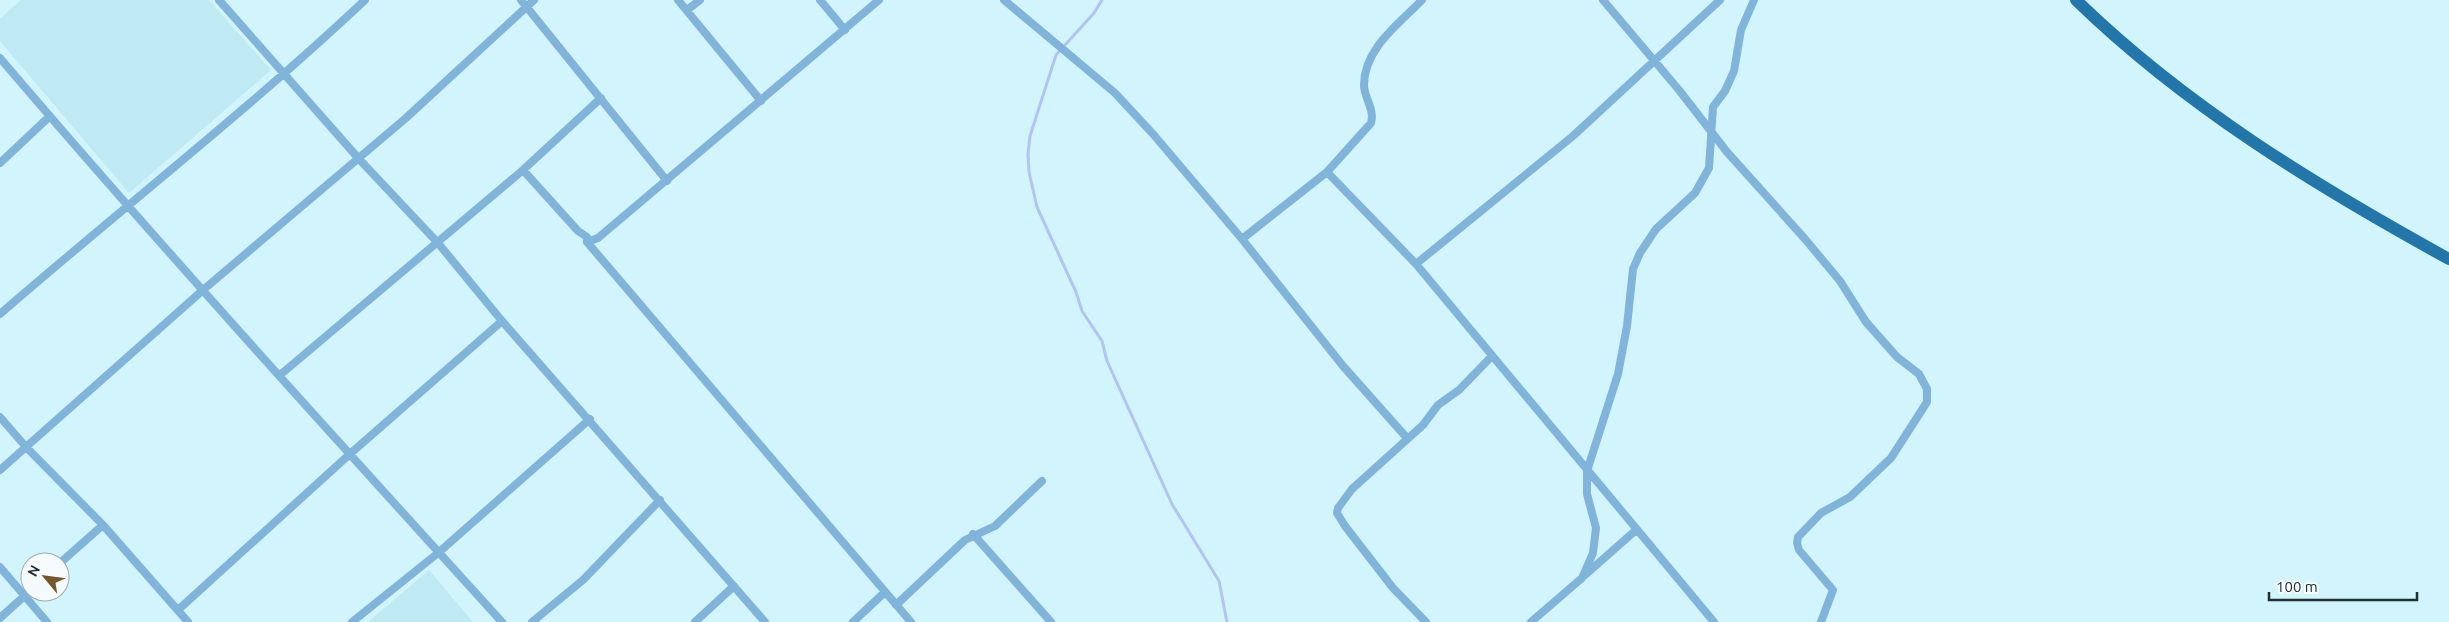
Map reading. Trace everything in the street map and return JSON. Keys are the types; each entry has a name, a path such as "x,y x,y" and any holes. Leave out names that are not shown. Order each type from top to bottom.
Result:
{"highway":[{"path":"2076,0 2101,24 2183,92 2271,155 2382,222 2449,259"}],"street":[{"path":"219,0 359,159 438,243 502,321 590,418 765,622"},
{"path":"0,314 128,204 285,75 364,0"},
{"path":"521,0 667,181"},
{"path":"0,470 203,290 359,159 534,0"},
{"path":"678,0 761,100"},
{"path":"687,10 700,0"},
{"path":"820,0 845,30"},
{"path":"587,242 604,234 879,0"},
{"path":"1004,0 1115,93 1242,238 1343,366 1407,438"},
{"path":"1242,238 1327,172 1371,122 1372,113 1364,84 1376,48 1391,28 1422,0"},
{"path":"1603,0 1712,132 1828,267 1866,322 1898,357 1919,374 1927,389 1927,402 1891,458 1850,497 1821,513 1798,537 1797,544 1800,550 1833,590 1821,622"},
{"path":"1416,264 1572,136 1720,0"},
{"path":"1582,578 1593,553 1596,528 1587,494 1587,471 1618,374 1627,326 1633,269 1640,253 1656,229 1692,198 1703,181 1712,158 1713,107 1725,91 1734,71 1742,30 1754,0"},
{"path":"0,58 203,290 351,453 438,554 502,622"},
{"path":"280,375 523,170 601,98"},
{"path":"0,163 50,116"},
{"path":"523,170 578,231 586,237 587,242 911,622"},
{"path":"1327,172 1416,264 1714,622"},
{"path":"178,610 351,453 502,321"},
{"path":"1426,622 1393,588 1337,514 1340,502 1348,493 1423,425 1438,406 1459,390 1492,356"},
{"path":"0,417 26,447 102,525 188,622"},
{"path":"352,622 438,554 590,418"},
{"path":"896,605 943,559 973,534 987,531 995,526 1042,481"},
{"path":"532,622 583,580 660,500"},
{"path":"70,554 102,525"},
{"path":"1531,622 1636,530"},
{"path":"973,534 1051,622"},
{"path":"0,567 20,586"},
{"path":"695,622 734,586"},
{"path":"853,622 886,592"},
{"path":"0,618 20,599"},
{"path":"33,602 47,622"}],"shaded area":[{"path":"21,0 209,0 271,70 129,193 0,41 0,19"},
{"path":"429,570 473,622 368,622"}],"waterway":[{"path":"1102,0 1094,13 1056,55 1030,136 1029,172 1037,207 1076,292 1082,311 1102,341 1107,361 1172,504 1219,581 1227,622"}]}
